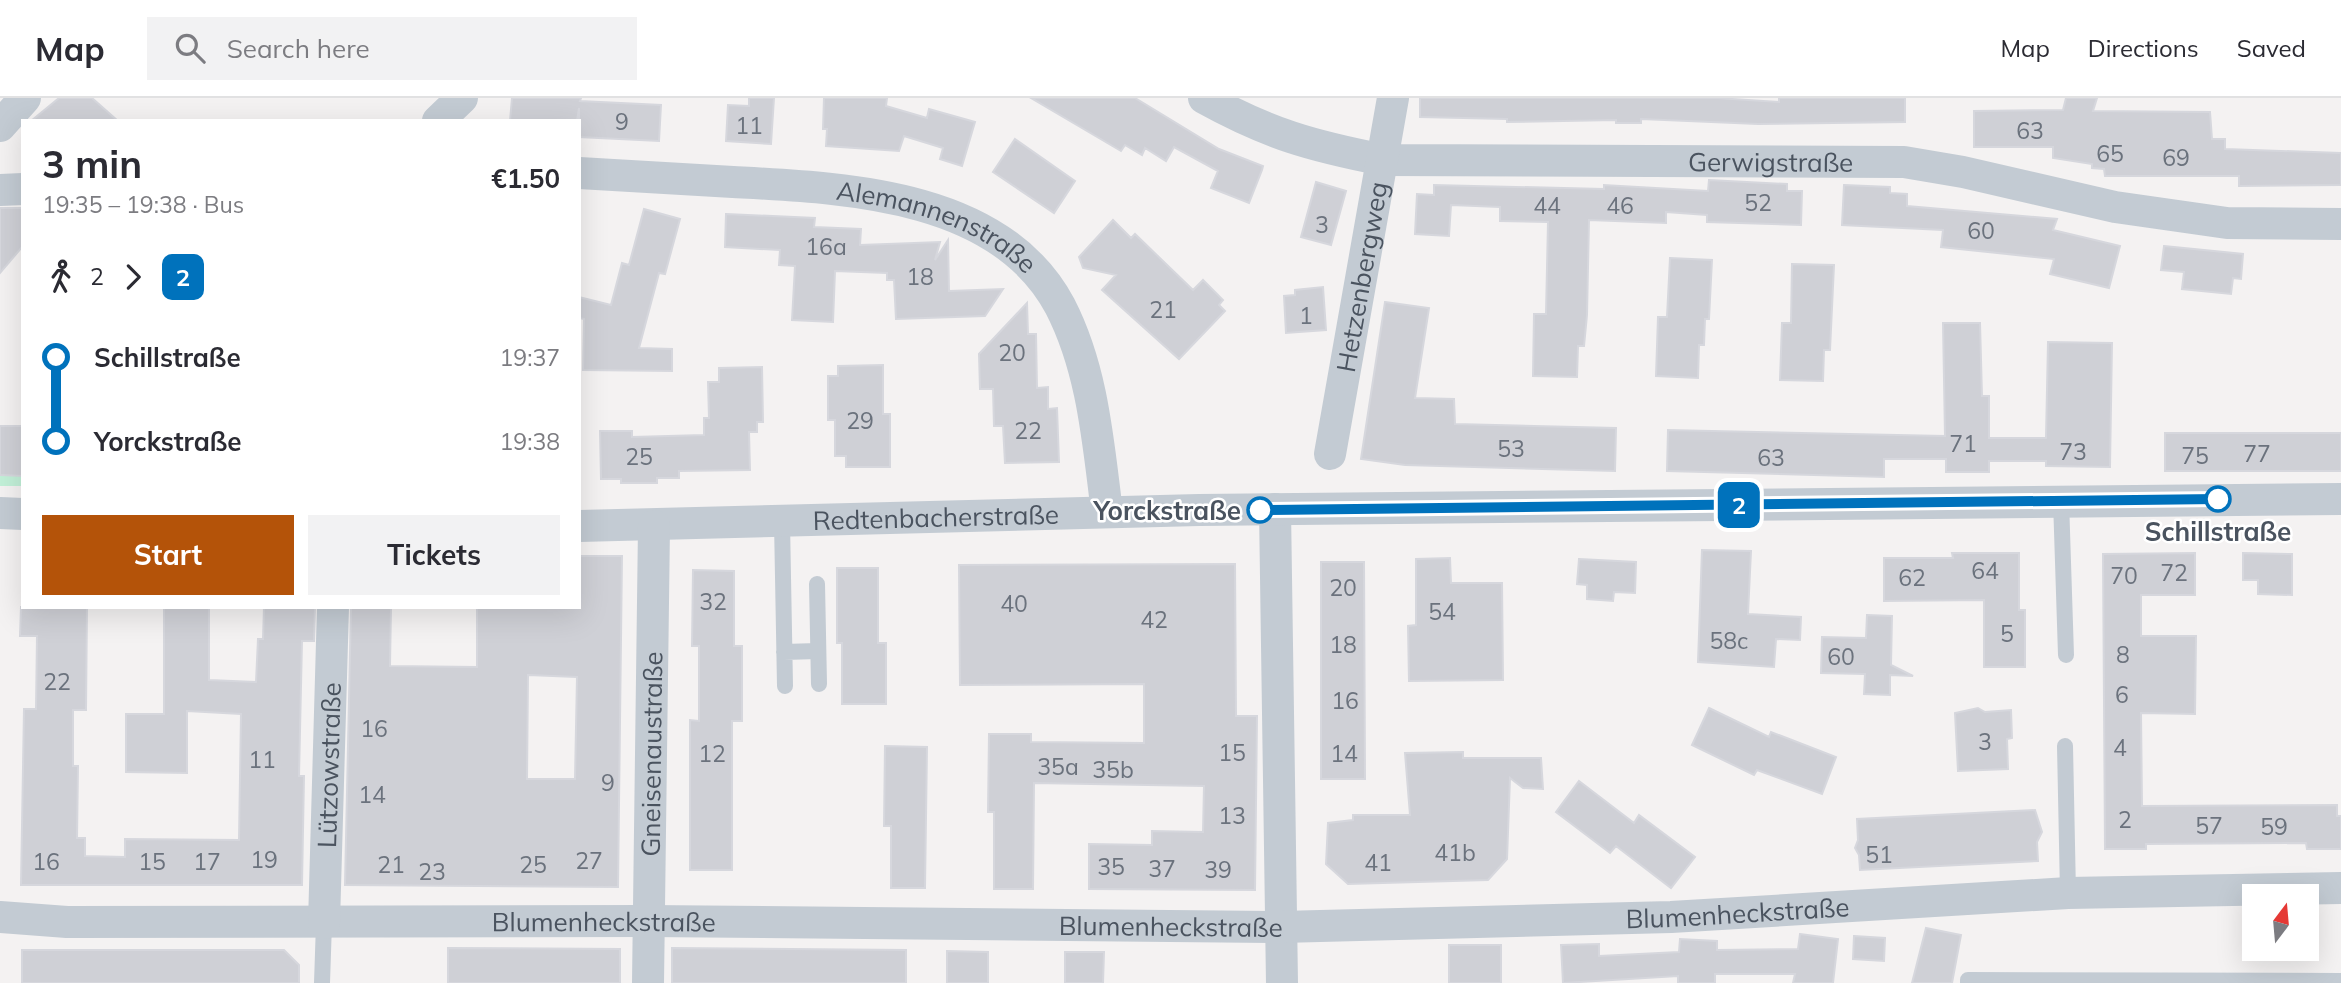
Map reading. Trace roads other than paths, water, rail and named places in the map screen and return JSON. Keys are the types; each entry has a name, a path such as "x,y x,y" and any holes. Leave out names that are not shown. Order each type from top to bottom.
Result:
{"street":[{"path":"0,126 26,98"},
{"path":"440,119 463,98"},
{"name":"Gerwigstraße","path":"1204,98 1282,136 1317,147 1384,160 1904,162 1963,172 2115,207 2227,223 2341,224"},
{"name":"Hetzenbergweg","path":"1329,454 1384,160 1392,98"},
{"name":"Alemannenstraße","path":"581,173 799,186 859,193 935,211 985,233 1019,255 1040,276 1059,305 1073,335 1095,414 1107,512"},
{"path":"0,190 21,189"},
{"name":"Redtenbacherstraße","path":"581,526 1275,509 2341,499"},
{"path":"1275,509 1282,983"},
{"path":"0,513 21,514"},
{"name":"Gneisenaustraße","path":"648,983 654,526"},
{"name":"Lützowstraße","path":"324,923 333,609"},
{"name":"Blumenheckstraße","path":"0,917 68,922 648,921 1281,927 1671,917 2068,892 2341,888"}],"lane":[{"path":"2061,500 2066,655"},
{"path":"782,522 785,685"},
{"path":"817,584 819,684"},
{"path":"784,652 818,651"},
{"path":"2066,746 2068,892"},
{"path":"322,983 324,923"},
{"path":"1968,983 1968,979 2341,981"}],"place":[{"name":"Schillstraße","path":"2218,499"},
{"name":"Yorckstraße","path":"1260,510"}]}
